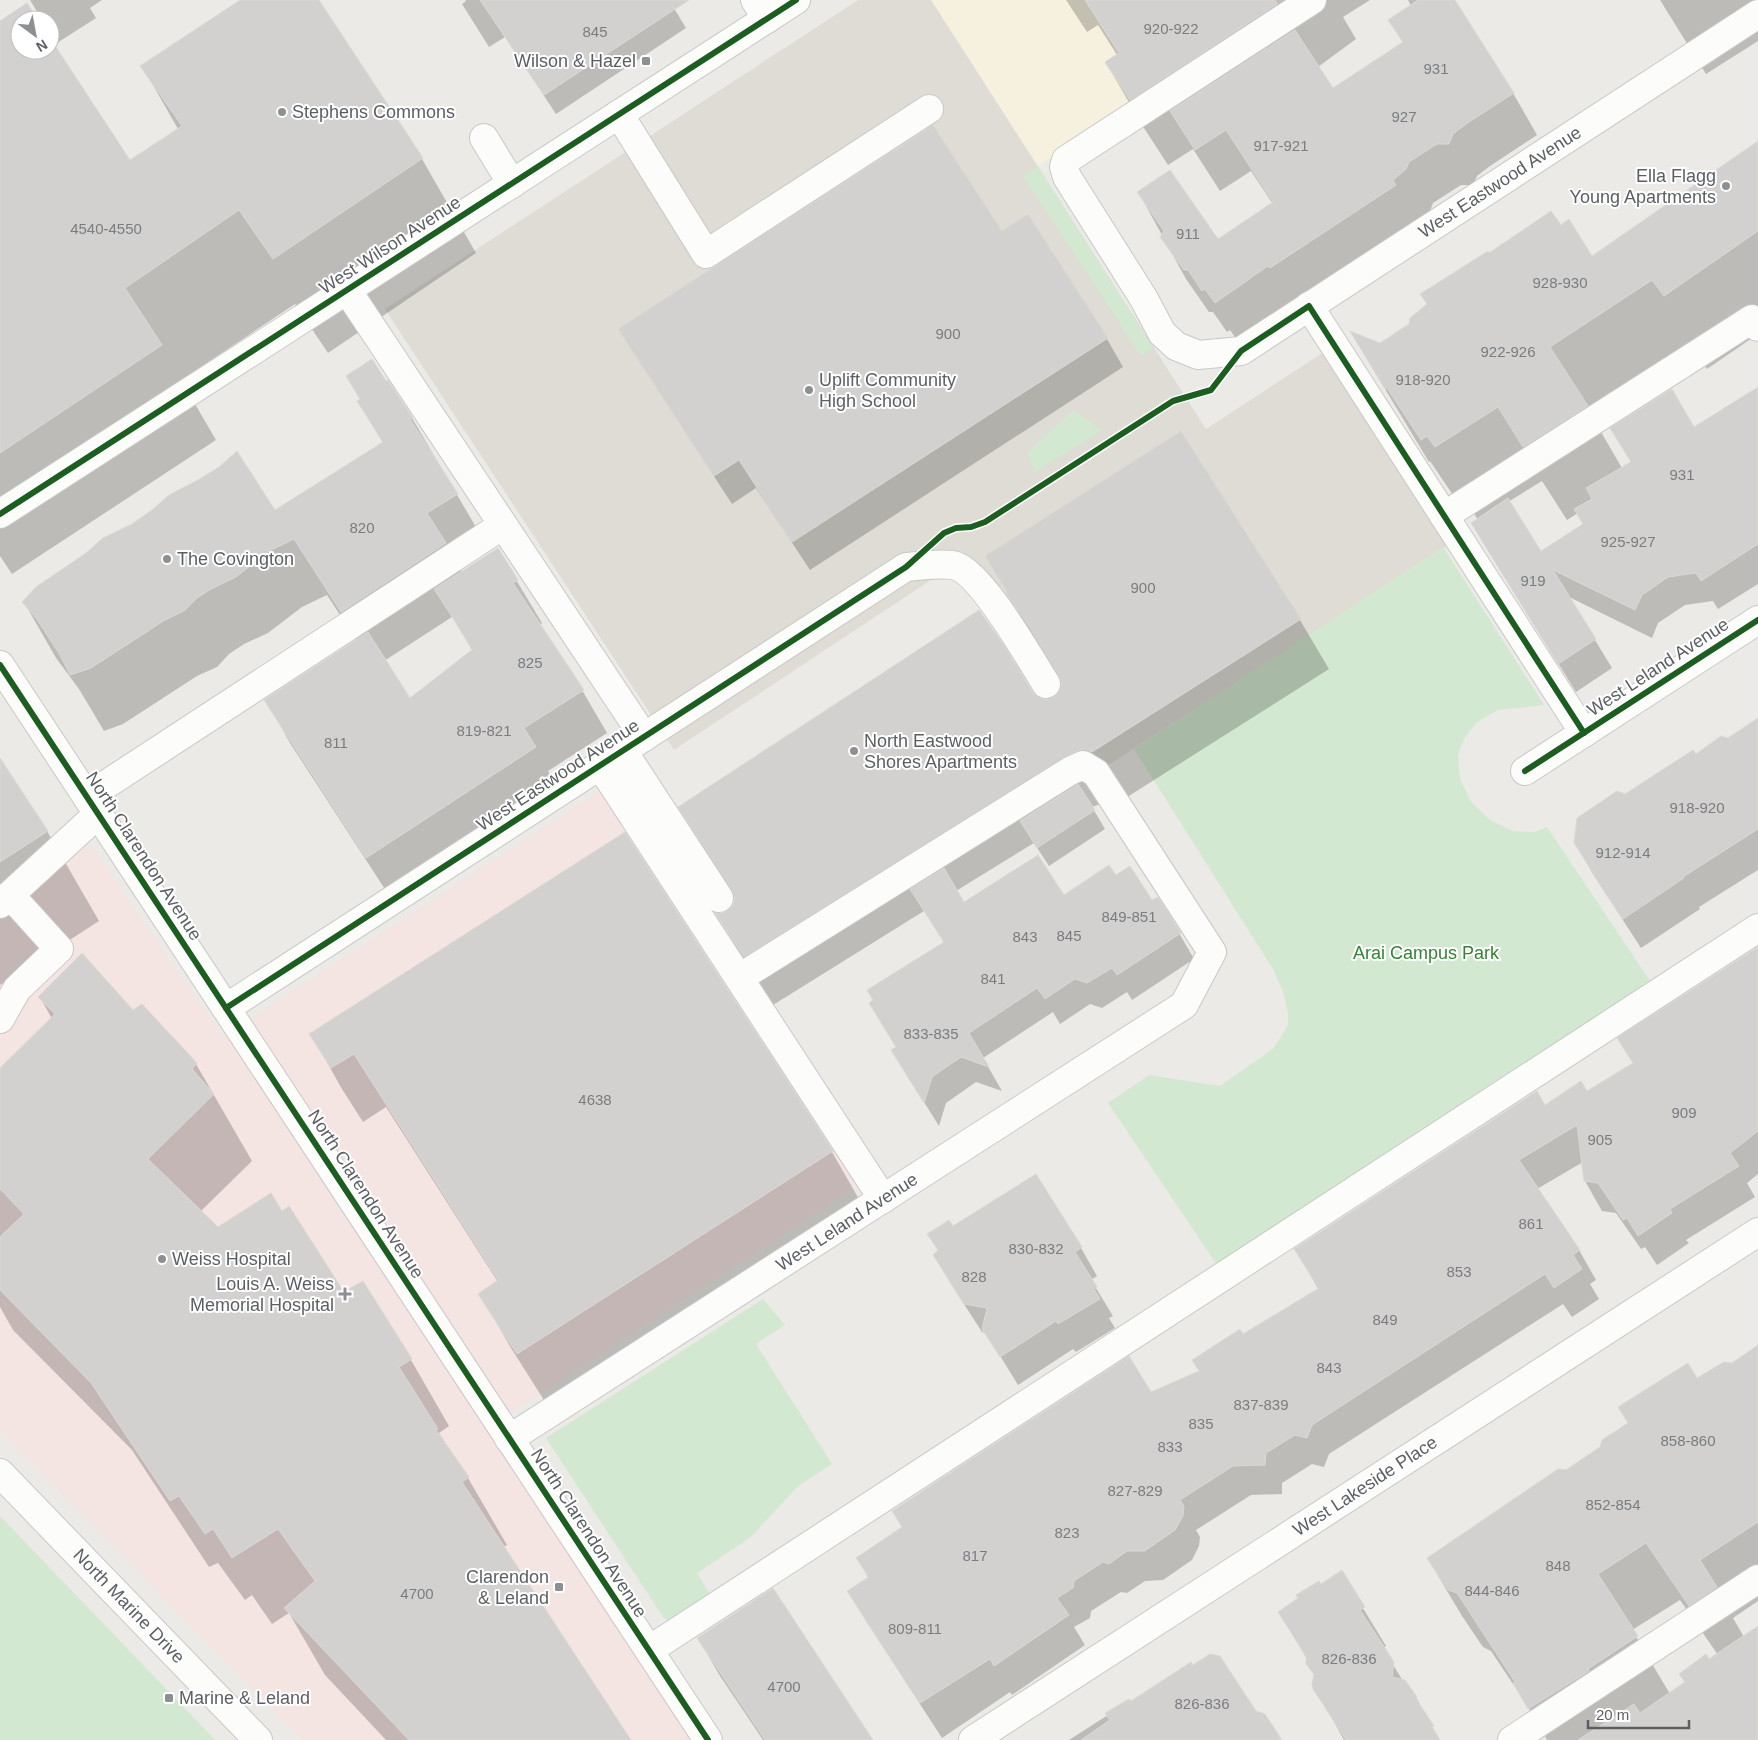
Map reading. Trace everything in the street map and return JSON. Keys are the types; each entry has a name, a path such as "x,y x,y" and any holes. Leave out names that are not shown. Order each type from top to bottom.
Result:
{"street":[{"name":"West Wilson Avenue","path":"0,514 619,114 761,10 796,0"},
{"name":"West Eastwood Avenue","path":"1312,0 1066,160 1064,167 1067,177 1144,299 1162,333 1176,346 1198,355 1241,351 1758,14"},
{"path":"619,114 706,254 929,109"},
{"path":"484,138 512,184"},
{"path":"347,290 503,525 633,744 719,898"},
{"path":"1309,306 1584,733"},
{"path":"1444,516 1752,319 1758,327"},
{"path":"0,1019 17,989 59,949 5,900 92,805 503,525"},
{"name":"West Eastwood Avenue","path":"226,1008 906,567 954,564 973,577 987,593 1046,684"},
{"name":"West Leland Avenue","path":"1525,772 1758,620"},
{"name":"North Clarendon Avenue","path":"0,665 708,1740"},
{"path":"600,765 883,1199"},
{"name":"West Leland Avenue","path":"509,1439 1184,1005 1212,952 1096,773 1083,765 1070,771 739,978"},
{"path":"649,1650 1758,928"},
{"name":"West Lakeside Place","path":"973,1740 1758,1232"},
{"name":"North Marine Drive","path":"0,1473 258,1740"},
{"path":"1512,1740 1758,1579"}],"shaded area":[{"name":"Uplift Community High School","path":"858,0 931,0 1206,429 1327,350 1449,545 1096,773 952,566 674,750 385,309"},
{"path":"931,0 1294,0 1038,166"},
{"name":"Louis A. Weiss Memorial Hospital","path":"604,788 862,1182 490,1426 704,1740 302,1740 0,1430 0,905 80,830 223,1037"}],"green space":[{"path":"1038,166 1153,348 1141,356 1023,176"},
{"path":"1073,410 1102,430 1035,472 1027,453"},
{"name":"Arai Campus Park","path":"1443,547 1544,705 1498,710 1477,722 1465,737 1458,754 1460,779 1471,802 1490,820 1513,831 1535,832 1547,827 1652,984 1217,1265 1108,1103 1149,1075 1220,1086 1274,1048 1288,1025 1288,1013 1283,992 1273,969 1134,749"},
{"path":"763,1299 785,1325 756,1344 832,1464 798,1486 751,1537 697,1573 713,1599 668,1621 663,1617 546,1438"},
{"path":"0,1516 215,1740 0,1740"}],"building":[{"path":"240,0 319,0 423,158 273,259 239,210 125,288 162,345 0,453 0,21 10,14 10,60 60,60 60,53 130,160 182,126 140,66"},
{"path":"480,0 689,0 544,95"},
{"path":"1085,0 1275,0 1277,4 1130,100 1105,62 1119,53"},
{"path":"1418,0 1455,0 1514,93 1453,134 1449,144 1437,144 1409,162 1406,169 1393,180 1396,185 1270,268 1268,266 1215,303 1205,289 1202,291 1188,270 1184,270 1160,237 1164,231 1137,192 1170,170 1218,239 1273,202 1226,130 1195,150 1170,111 1295,30 1333,88 1403,42 1388,20"},
{"path":"27,3 32,10 16,10"},
{"path":"933,125 1002,231 1028,214 1108,338 792,542 739,460 714,476 618,329"},
{"path":"1758,141 1758,231 1664,296 1652,280 1550,347 1588,406 1523,447 1498,407 1435,447 1427,436 1421,440 1387,388 1385,389 1350,331 1380,343 1409,324 1410,318 1427,304 1420,294 1488,251 1489,253 1551,211 1561,225 1569,219 1592,256"},
{"path":"372,359 413,418 410,419 458,494 427,513 446,543 341,612 294,539 269,551 236,577 211,589 197,598 184,611 165,620 91,668 70,675 60,655 36,618 22,602 36,587 86,553 103,538 132,524 169,495 219,467 237,451 275,510 383,442 357,401 360,399 346,376"},
{"path":"1758,387 1758,544 1701,581 1696,573 1668,577 1642,595 1635,610 1553,570 1596,639 1558,664 1471,523 1508,498 1541,551 1583,524 1574,509 1592,499 1586,488 1631,462 1610,428 1672,389 1694,427"},
{"path":"1181,431 1301,619 1092,752 1083,749 1062,758 744,957 715,913 720,914 727,911 733,905 735,898 732,890 678,807 979,610 1004,645 1033,693 1046,700 1055,697 1062,684 1059,676 1006,593 985,556"},
{"path":"498,548 518,580 513,583 584,690 524,728 536,747 366,858 264,700 368,632 410,698 473,649 434,589"},
{"path":"1758,718 1758,829 1683,877 1623,919 1574,843 1577,818 1617,791 1625,794 1693,750 1696,754 1721,736 1728,738"},
{"path":"0,758 48,831 0,862"},
{"path":"1078,784 1095,810 1037,848 1020,821"},
{"path":"625,832 833,1151 517,1354 478,1294 498,1280 354,1054 331,1068 309,1034"},
{"path":"1038,855 1064,895 1109,865 1116,875 1130,866 1152,900 1158,897 1181,933 1117,975 1112,968 1087,983 1075,979 1045,999 1037,988 969,1033 989,1067 961,1057 932,1077 924,1103 891,1050 896,1047 869,1003 873,1000 867,990 944,942 910,889 944,868 964,902"},
{"path":"1758,947 1758,1131 1730,1153 1739,1166 1670,1209 1672,1213 1638,1236 1627,1218 1623,1220 1598,1183 1584,1181 1577,1125 1519,1160 1580,1250 1573,1255 1582,1269 1554,1288 1545,1274 1312,1425 1307,1438 1295,1435 1266,1453 1265,1465 1233,1466 1180,1500 1184,1506 1183,1516 1175,1530 1145,1551 1127,1551 1109,1564 1103,1562 1074,1581 1073,1588 1057,1598 1069,1615 994,1666 990,1659 920,1703 847,1591 869,1577 856,1558 902,1527 892,1511 1129,1356 1151,1392 1199,1371 1192,1360 1240,1329 1243,1334 1319,1288 1294,1249 1537,1091 1545,1105 1581,1081 1587,1091 1633,1063 1617,1038"},
{"name":"Weiss Hospital","path":"82,953 133,1010 142,1004 197,1063 192,1069 214,1094 148,1159 218,1227 271,1193 282,1211 289,1206 344,1292 363,1281 412,1359 399,1367 438,1429 436,1430 469,1477 462,1482 631,1740 409,1740 284,1608 315,1581 278,1529 232,1558 213,1529 205,1534 179,1496 170,1501 91,1383 0,1290 0,1237 24,1214 0,1189 0,1068 55,1014 38,997"},
{"path":"1036,1174 1082,1247 1075,1252 1097,1287 1094,1289 1100,1299 1058,1324 1056,1321 1000,1357 982,1329 987,1308 964,1304 933,1255 938,1250 927,1234 949,1220 953,1226"},
{"path":"1758,1345 1758,1522 1700,1560 1717,1587 1689,1606 1646,1543 1598,1574 1638,1636 1588,1669 1589,1671 1528,1709 1513,1683 1515,1682 1457,1593 1448,1590 1427,1558 1558,1469 1566,1470 1600,1447 1602,1440 1628,1423 1618,1407 1688,1363 1697,1378 1724,1362 1732,1363"},
{"path":"1342,1570 1365,1607 1360,1610 1394,1662 1392,1677 1405,1680 1434,1726 1432,1727 1440,1740 1346,1740 1313,1689 1314,1674 1306,1664 1306,1656 1278,1612 1298,1598 1296,1595 1319,1581 1321,1584"},
{"path":"773,1588 873,1740 765,1740 697,1638"},
{"path":"1758,1626 1758,1740 1578,1740 1634,1704 1640,1713 1685,1682 1679,1674 1706,1654 1709,1659"},
{"path":"1210,1654 1220,1656 1256,1711 1265,1714 1282,1740 1081,1740 1110,1720 1105,1713 1129,1699 1131,1701 1191,1662 1193,1665"}],"cycle path":[{"path":"0,514 796,0"},
{"path":"226,1008 906,567 944,533 956,528 971,527 985,522 1173,401 1211,390 1241,351 1309,306 1584,733"},
{"path":"1525,771 1758,620"},
{"path":"0,665 708,1740"}],"place":[{"name":"Wilson & Hazel","path":"646,61"},
{"name":"Stephens Commons","path":"282,112"},
{"name":"Ella Flagg Young Apartments","path":"1726,186"},
{"name":"Uplift Community High School","path":"809,390"},
{"name":"The Covington","path":"167,559"},
{"name":"North Eastwood Shores Apartments","path":"854,751"},
{"name":"Weiss Hospital","path":"162,1259"},
{"name":"Louis A. Weiss Memorial Hospital","path":"345,1294"},
{"name":"Clarendon & Leland","path":"559,1587"},
{"name":"Marine & Leland","path":"169,1698"}]}
